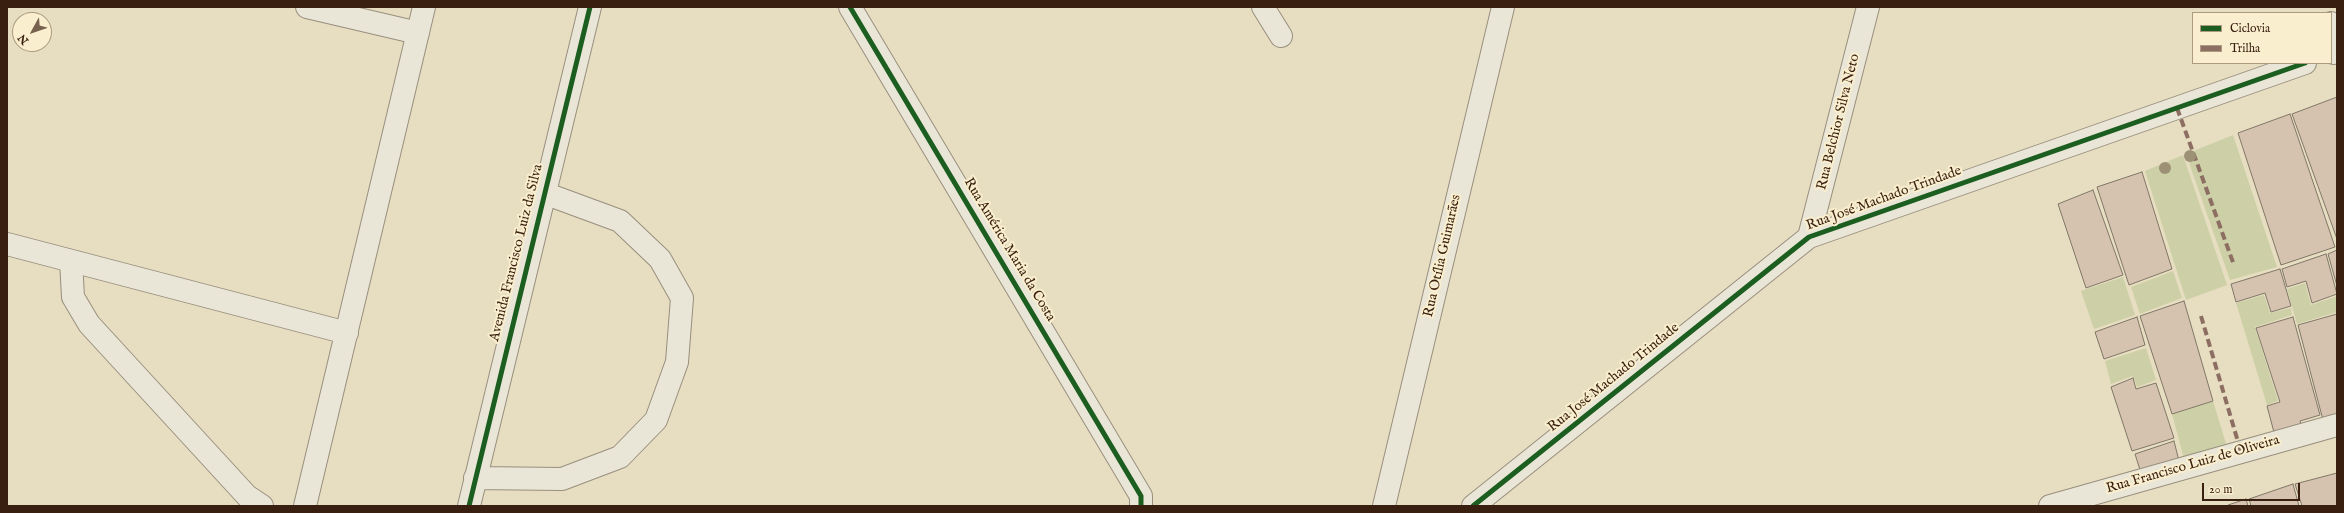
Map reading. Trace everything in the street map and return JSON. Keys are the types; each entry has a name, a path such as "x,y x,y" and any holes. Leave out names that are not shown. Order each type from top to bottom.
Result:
{"street":[{"path":"307,7 418,33"},
{"path":"305,506 424,7"},
{"name":"Avenida Francisco Luiz da Silva","path":"469,506 590,7"},
{"name":"Rua América Maria da Costa","path":"850,7 1141,496 1141,506"},
{"path":"1263,7 1281,36"},
{"name":"Rua Otília Guimarães","path":"1384,506 1503,7"},
{"name":"Rua Belchior Silva Neto","path":"1809,237 1868,7"},
{"path":"2332,33 2334,53"},
{"name":"Rua José Machado Trindade","path":"1473,506 1809,237 2302,64"},
{"path":"475,478 562,479 620,457 656,420 677,362 682,298 660,259 620,221 544,193"},
{"path":"7,244 347,333"},
{"path":"71,261 74,297 89,324 247,496 262,506"},
{"name":"Rua Francisco Luiz de Oliveira","path":"2050,506 2337,425"}],"green space":[{"path":"2233,135 2277,267 2230,280 2186,154"},
{"path":"2183,155 2227,285 2186,300 2145,171"},
{"path":"2173,271 2182,298 2140,314 2131,287"},
{"path":"2123,277 2135,315 2094,329 2081,291"},
{"path":"2305,283 2311,305 2337,296 2337,312 2297,324 2287,289"},
{"path":"2264,295 2270,313 2291,308 2292,315 2255,327 2278,401 2267,405 2236,303"},
{"path":"2146,348 2156,380 2137,387 2133,376 2111,384 2105,361"},
{"path":"2213,401 2227,447 2184,459 2172,414"}],"building":[{"path":"2337,97 2337,239 2292,114"},
{"path":"2290,114 2335,247 2281,265 2238,133"},
{"path":"2142,172 2172,269 2129,285 2097,187"},
{"path":"2093,190 2123,275 2086,288 2058,204"},
{"path":"2337,250 2337,286 2328,254"},
{"path":"2326,254 2337,294 2312,303 2306,281 2287,287 2282,269"},
{"path":"2280,269 2291,306 2271,312 2265,293 2236,302 2231,284"},
{"path":"2184,301 2213,401 2172,414 2140,316"},
{"path":"2337,314 2337,415 2323,420 2298,325"},
{"path":"2137,317 2145,345 2104,359 2095,332"},
{"path":"2293,317 2320,415 2300,421 2302,427 2275,436 2267,406 2280,402 2256,328"},
{"path":"2133,378 2136,389 2156,383 2174,438 2132,451 2111,387"},
{"path":"2174,441 2179,461 2141,473 2135,454"},
{"path":"2337,473 2337,506 2302,506 2295,484"},
{"path":"2293,484 2299,506 2251,506 2249,499"},
{"path":"2246,499 2248,506 2228,506 2228,505"}],"marked path":[{"path":"2177,108 2234,265"},
{"path":"2201,316 2241,452"}],"cycle path":[{"path":"469,506 590,7"},
{"path":"850,7 1141,496 1141,506"},
{"path":"1473,506 1809,237 2302,64"}]}
